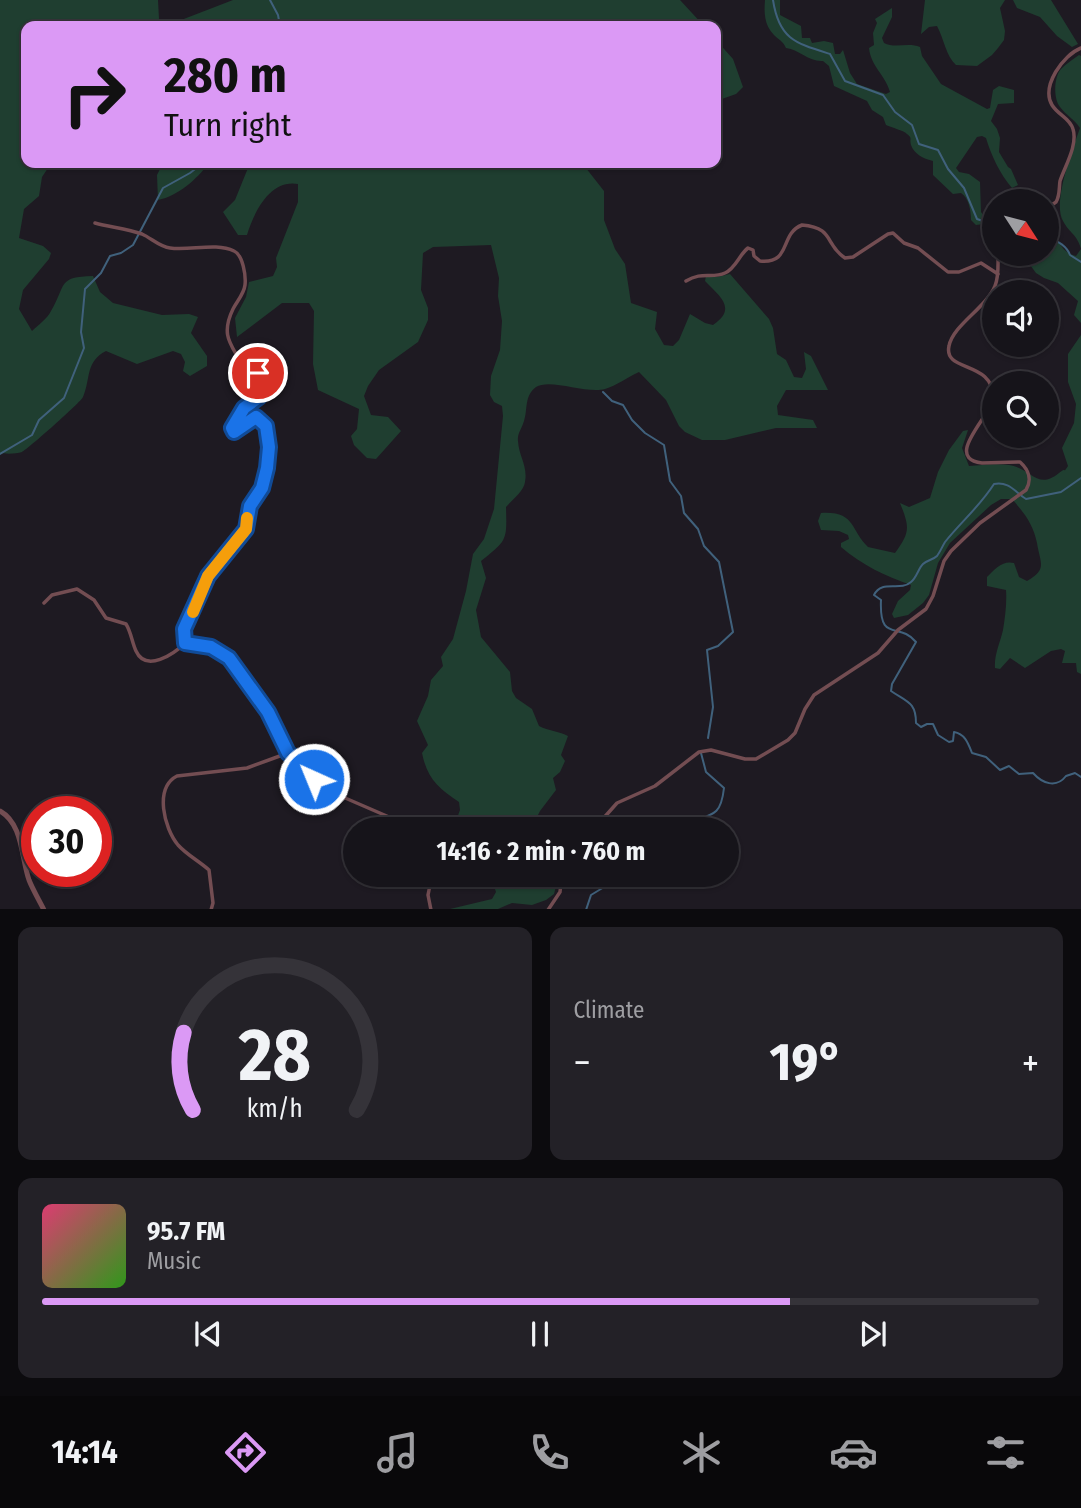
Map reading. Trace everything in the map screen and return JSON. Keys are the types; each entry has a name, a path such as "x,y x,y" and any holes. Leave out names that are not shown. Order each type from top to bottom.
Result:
{"street":[{"path":"1059,189 1075,133 1071,123 1053,107 1049,97 1050,85 1066,58 1081,48"},
{"path":"44,603 52,595 77,589 92,597 106,618 126,624 137,653 146,660 154,661 176,652 185,643 184,629 208,576 246,529 250,506 262,488 267,468 269,447 263,421 256,417 234,432 232,428 244,408 260,393 255,381 257,371 245,372 228,340 231,313 246,283 239,255 224,248 171,249 142,234 95,223"},
{"path":"686,281 697,275 725,272 748,248 753,250 754,256 760,261 775,260 783,253 792,231 802,225 816,227 824,232 837,252 845,258 853,257 888,234 894,233 904,243 918,247 948,272 959,272 981,263 998,275"},
{"path":"605,817 617,803 655,786 699,752 711,750 745,759 756,759 788,740 814,695 878,653 896,631 930,603 944,561 951,551 980,523 1026,490 1030,477 1020,462 975,463 968,457 968,438 990,408 993,399 991,384 981,373 952,360 948,352 954,335 990,295 998,275 998,266"},
{"path":"185,643 211,647 229,658 268,712 288,753 301,763 320,786 389,817"},
{"path":"211,909 209,870 177,843 167,823 163,796 165,787 170,779 177,776 247,768 279,754 288,753"},
{"path":"0,811 11,819 18,834 29,879 44,909"},
{"path":"430,887 428,895 432,909"},
{"path":"548,909 561,887"}],"green space":[{"path":"0,0 158,0 159,19 170,21 21,21 21,168 48,168 42,177 39,196 24,209 19,238 43,246 51,253 23,290 19,309 32,331 49,314 68,280 93,276 100,292 113,303 162,315 189,314 198,317 191,333 207,356 207,366 190,376 183,371 185,362 181,354 173,351 137,364 106,351 99,355 92,365 80,401 22,452 0,453"},
{"path":"233,0 680,0 699,21 179,21"},
{"path":"765,0 780,0 780,15 801,26 802,38 810,38 812,43 833,43 835,54 840,54 843,50 850,73 857,84 886,94 890,92 872,60 869,48 874,45 873,33 877,23 875,19 892,8 892,17 882,38 884,43 920,47 922,56 941,84 987,109 990,108 993,90 999,86 1014,90 1014,103 998,104 991,121 1000,138 999,152 1018,185 1012,188 996,164 986,138 977,137 956,168 980,182 982,224 976,225 971,220 969,205 964,195 953,194 933,175 933,161 912,148 909,136 886,125 883,117 872,110 867,101 834,86 829,66 823,61 813,60 786,48 768,27"},
{"path":"925,0 1005,0 1000,8 1005,31 1004,40 992,55 977,66 956,65 947,52 937,26 929,27 921,34"},
{"path":"1013,0 1051,0 1078,44 1072,47 1057,36 1040,17 1017,8"},
{"path":"721,46 733,59 743,87 736,94 721,99 721,73"},
{"path":"1081,56 1081,249 1060,213 1065,175 1080,128 1060,107 1055,88 1061,69"},
{"path":"160,168 205,168 173,195 158,200 157,175"},
{"path":"248,168 586,168 604,191 604,220 615,249 625,264 631,303 657,312 655,329 664,345 673,346 679,340 690,314 713,325 720,319 724,313 724,302 705,281 706,276 730,274 769,319 777,354 786,360 794,377 802,378 806,369 804,352 811,356 828,390 786,390 777,406 778,415 813,420 817,428 776,428 725,440 702,440 685,432 666,400 639,372 605,389 588,390 550,384 536,387 532,391 518,438 526,476 524,485 506,507 504,539 481,561 486,578 476,610 481,637 510,672 512,691 516,698 532,709 539,726 568,736 561,755 565,761 560,772 553,778 556,790 537,817 457,817 459,802 439,787 427,769 422,753 428,745 417,721 428,696 431,680 443,666 441,657 453,639 473,554 484,539 494,509 503,416 502,406 494,402 490,395 491,376 500,350 502,321 498,296 499,278 491,245 433,247 423,253 421,290 428,308 428,320 418,342 379,370 364,396 371,415 388,417 401,431 376,459 367,458 354,445 351,436 357,429 359,409 318,390 313,364 314,311 309,303 282,303 237,337 235,318 246,297 249,282 273,276 277,267 276,258 298,202 298,184 288,184 271,192 259,207 247,235 238,235 223,212 235,200"},
{"path":"1059,243 1066,251 1076,256 1081,249 1081,323 1074,315 1078,301 1059,284 1059,280 1044,278 1031,266 1059,266"},
{"path":"1081,335 1081,674 1077,672 1076,663 1062,663 1065,651 1061,649 1051,651 1025,668 1010,658 1000,669 995,668 1003,630 1006,590 987,586 987,577 999,566 1010,562 1014,563 1019,577 1027,581 1038,573 1041,565 1033,530 1012,499 1001,499 991,505 950,543 938,563 929,595 908,615 894,618 892,614 898,601 910,590 911,585 883,574 857,559 841,547 841,543 849,539 848,535 839,531 821,530 818,521 821,513 841,515 847,518 868,547 895,553 907,530 900,503 909,507 930,498 938,472 963,431 968,430 962,448 969,466 1009,465 1045,480 1065,470 1068,466 1062,448 1074,423 1076,404 1068,382 1068,354"},
{"path":"494,887 556,887 554,894 532,905 512,903 498,909 450,909 492,899 496,892"}],"waterway":[{"path":"270,0 279,21"},
{"path":"773,0 780,23 791,38 830,54 845,81 883,95 895,112 912,125 919,144 938,150 948,169 964,188 977,219 982,221"},
{"path":"0,454 32,435 39,420 64,398 84,348 81,332 85,289 101,273 110,256 133,245 163,188 196,168"},
{"path":"1059,242 1070,255 1081,262"},
{"path":"603,392 612,401 623,405 632,420 645,433 664,445 670,481 681,496 684,513 698,529 704,546 719,562 733,632 718,646 707,650 713,707 708,738"},
{"path":"1081,478 1061,492 1026,499 1008,486 994,484 945,542 937,556 923,564 911,582 902,586 886,586 877,590 874,595 881,600 881,614 887,627 910,636 916,642 892,684 891,691 912,707 916,723 921,727 933,724 938,735 949,742 953,741 954,732 961,735 972,753 986,757 1000,770 1009,766 1019,774 1033,773 1049,783 1058,782 1075,773 1081,777"},
{"path":"701,753 706,772 724,788 719,808 706,817"},
{"path":"586,909 591,895 604,887"}],"slow traffic":[{"path":"193,612 208,576 246,529 247,518"}],"route":[{"path":"258,373 255,381 259,397 244,408 232,428 234,432 256,417 266,426 269,447 262,488 250,506 246,529 208,576 184,629 183,637 185,643 211,647 229,658 274,721 288,753 301,763 314,779"}]}
